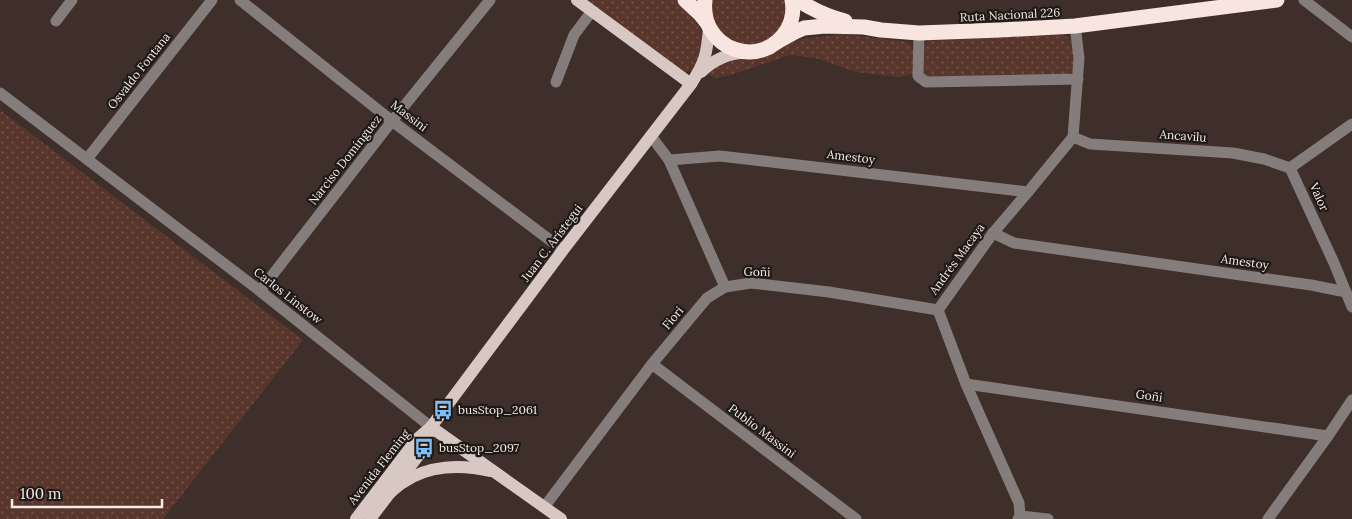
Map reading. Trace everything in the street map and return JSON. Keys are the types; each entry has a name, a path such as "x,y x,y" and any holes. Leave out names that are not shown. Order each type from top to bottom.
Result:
{"highway":[{"path":"686,0 700,14 718,39 728,47 739,51 751,52"},
{"path":"705,0 708,26"},
{"path":"775,43 789,26 792,14 792,0"},
{"name":"Ruta Nacional 226","path":"798,0 833,18 864,27 919,33 1075,26 1277,0"},
{"name":"Ruta Nacional 226","path":"751,52 764,49 804,28 825,26 864,27"}],"main road":[{"path":"578,0 693,81"},
{"name":"Juan C. Arístegui","path":"693,81 706,56 708,26"},
{"name":"Juan C. Arístegui","path":"431,427 563,250 693,81 710,64 723,56 751,52"},
{"name":"Carlos Linstow","path":"431,427 561,519"},
{"name":"Avenida Fleming","path":"370,519 424,448 431,427"},
{"name":"Avenida Fleming","path":"356,519 417,439 431,427"},
{"path":"390,493 402,482 437,468 474,467 496,473"}],"street":[{"path":"56,21 72,0"},
{"name":"Osvaldo Fontana","path":"87,159 212,0"},
{"name":"Massini","path":"240,0 392,121 563,250"},
{"name":"Narciso Domínguez","path":"260,291 392,121 490,0"},
{"path":"1304,0 1352,37"},
{"path":"556,82 574,35 592,11"},
{"path":"1073,136 1079,58 1075,26"},
{"path":"919,33 918,76 926,82 1078,79"},
{"name":"Carlos Linstow","path":"0,93 260,291 431,427"},
{"path":"1290,168 1352,124"},
{"path":"650,136 669,160 725,287"},
{"name":"Ancavilu","path":"1073,136 1090,144 1233,153 1264,159 1290,168"},
{"name":"Andrés Macaya","path":"1019,517 1019,503 966,384 938,310 993,234 1073,136"},
{"name":"Amestoy","path":"669,160 720,156 1028,192"},
{"name":"Valor","path":"1290,168 1352,307"},
{"name":"Amestoy","path":"993,234 1014,243 1311,285 1346,292"},
{"name":"Goñi","path":"725,287 751,283 770,285 829,292 938,310"},
{"name":"Fiori","path":"544,506 652,364 707,298 725,287"},
{"name":"Publio Massini","path":"652,364 856,519"},
{"name":"Goñi","path":"966,384 1328,436"},
{"path":"1268,519 1352,400"},
{"path":"1019,517 1048,519"}],"shaded area":[{"path":"585,0 678,0 697,24 703,38 702,53 693,71 683,72"},
{"path":"711,0 786,0 785,17 781,27 764,42 742,45 731,42 722,36 715,27 711,14"},
{"path":"1063,32 1073,43 1074,70 1068,74 930,79 924,74 924,46 928,41"},
{"path":"843,34 907,42 913,52 913,74 898,77 856,72 816,58 790,55 731,75 715,78 708,74 724,59 762,56 801,39"},
{"path":"0,110 303,340 163,519 0,519"}],"place":[{"name":"busStop_2061","path":"443,410"},
{"name":"busStop_2097","path":"424,448"}]}
